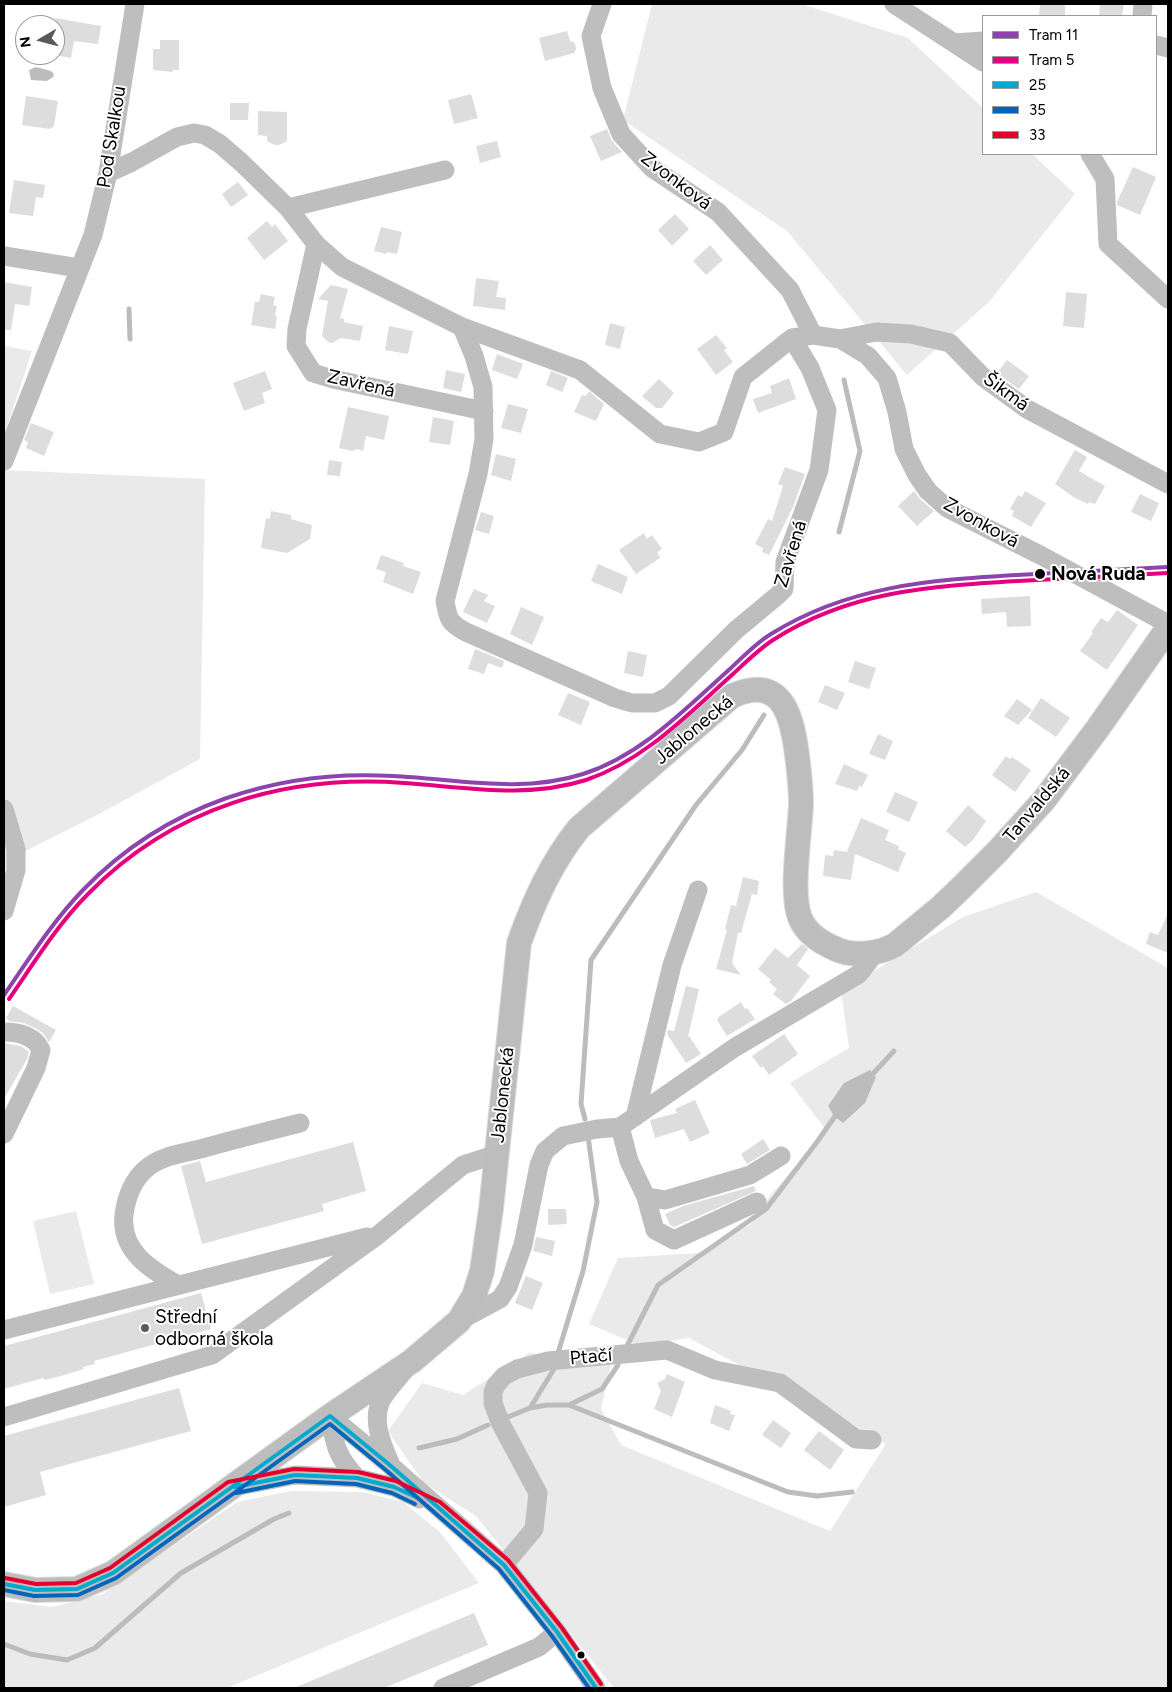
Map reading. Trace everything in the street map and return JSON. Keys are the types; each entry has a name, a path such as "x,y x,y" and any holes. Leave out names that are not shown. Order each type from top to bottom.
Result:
{"main road":[{"name":"Tanvaldská","path":"876,952 886,950 894,945 941,907 1019,829 1057,783 1168,626"},
{"name":"Jablonecká","path":"4,1584 35,1590 78,1589 113,1573 330,1416 412,1361 459,1321 474,1296 482,1271 497,1154 519,943 529,915 548,873 563,848 579,828 732,696 748,689 759,689 776,695 787,710 792,722 801,803 796,895 799,917 809,932 830,947 844,953 876,952"}],"street":[{"name":"Pod Skalkou","path":"4,461 93,235 108,173 134,4"},
{"name":"Zvonková","path":"602,4 591,36 602,88 621,134 652,168 718,212 790,290 813,335"},
{"path":"894,4 982,61"},
{"path":"954,43 982,41"},
{"path":"108,173 177,137 194,133 206,135 227,150 288,208 316,244 342,266 462,327 580,370 660,434 699,442 724,432 743,377 792,338"},
{"path":"1091,155 1105,179 1108,244 1168,298"},
{"path":"288,208 445,170"},
{"name":"Zavřená","path":"316,244 297,329 296,346 313,373 484,411"},
{"path":"4,256 80,268"},
{"name":"Zavřená","path":"462,327 474,356 483,387 484,439 478,474 445,601 448,618 453,625 466,632 615,698 632,703 654,703 669,696 736,630 784,589 784,562 819,470 827,410 810,368 792,338"},
{"name":"Šikmá","path":"840,339 876,332 911,334 950,343 983,377 1027,408 1168,484"},
{"name":"Zvonková","path":"792,338 813,335 840,339 868,356 887,378 897,412 904,449 916,476 928,491 947,508 1059,565 1168,626"},
{"path":"4,810 16,849 16,870 4,911"},
{"path":"698,890 672,965 628,1122 629,1161 646,1197 655,1230 674,1240 758,1202"},
{"name":"Jablonecká","path":"459,1321 500,1299 508,1287 523,1245 539,1165 544,1151 563,1136 628,1122 734,1048 859,974 876,952"},
{"path":"4,1032 17,1032 28,1036 37,1042 41,1050 36,1068 4,1134"},
{"path":"178,1285 155,1272 141,1260 127,1241 124,1228 126,1204 139,1176 147,1167 170,1157 300,1123"},
{"path":"4,1417 212,1355 378,1234 463,1165 497,1154"},
{"path":"646,1197 665,1200 750,1175 781,1156"},
{"path":"4,1330 378,1234"},
{"name":"Ptačí","path":"504,1565 534,1529 538,1493 501,1424 493,1403 496,1384 504,1376 517,1369 548,1361 667,1350 715,1370 780,1383 856,1439 872,1440"},
{"path":"392,1466 379,1435 377,1417 380,1403 412,1361"},
{"path":"330,1416 392,1466 504,1565 556,1632 596,1688"},
{"path":"330,1416 333,1439 338,1454 346,1467 357,1478"},
{"path":"230,1488 295,1476 357,1478 394,1487 437,1506"},
{"path":"443,1688 539,1647 556,1632"}],"shaded area":[{"path":"652,4 801,4 908,38 982,107 982,155 1033,155 1075,194 989,302 907,375 787,231 623,120"},
{"path":"36,67 51,71 54,74 53,77 47,81 31,80 29,70"},
{"path":"4,346 32,351 4,436"},
{"path":"4,470 205,479 200,759 97,815 12,858 4,872"},
{"path":"1036,892 1168,968 1168,1688 614,1688 476,1516 424,1483 388,1431 422,1383 463,1395 529,1353 612,1360 601,1409 621,1445 830,1531 886,1444 689,1338 641,1346 589,1324 618,1258 698,1253 751,1224 769,1197 826,1130 790,1083 849,1048 841,991 963,917"},
{"path":"870,1070 876,1077 865,1103 843,1123 834,1116 828,1106 844,1083"},
{"path":"76,1211 94,1284 50,1294 33,1221"},
{"path":"291,1491 362,1492 403,1502 440,1532 479,1583 227,1688 4,1688 4,1601 53,1607 103,1594 237,1502"}],"building":[{"path":"1040,4 1065,4 1065,15 1039,15"},
{"path":"1100,4 1124,4 1122,15 1099,15"},
{"path":"65,20 101,26 98,44 74,41 71,58 65,57"},
{"path":"567,31 570,41 575,43 576,49 574,53 545,61 539,38"},
{"path":"160,40 179,40 179,70 173,70 173,72 153,70 153,49 160,49"},
{"path":"471,94 478,118 454,124 448,100"},
{"path":"26,96 58,101 54,126 50,129 22,125"},
{"path":"230,103 249,103 248,120 230,120"},
{"path":"258,111 287,112 287,141 275,145 267,141 267,136 258,135"},
{"path":"607,129 612,141 622,152 601,161 590,136"},
{"path":"497,141 501,157 480,163 476,146"},
{"path":"1133,167 1156,177 1140,215 1117,205"},
{"path":"14,180 45,185 43,198 36,197 33,216 9,213"},
{"path":"238,182 248,195 231,207 222,194"},
{"path":"675,214 689,229 672,246 658,230"},
{"path":"267,221 272,227 275,224 288,241 264,260 247,238"},
{"path":"381,227 402,232 397,254 374,251"},
{"path":"710,245 723,260 706,275 693,261"},
{"path":"476,278 499,281 496,297 506,298 505,310 473,306"},
{"path":"4,282 32,287 29,306 15,304 11,330 4,330"},
{"path":"331,285 348,289 340,318 344,319 344,322 363,326 360,341 341,338 332,343 322,336 328,301 318,299"},
{"path":"1066,292 1087,294 1084,328 1063,326"},
{"path":"261,294 275,297 273,305 277,306 275,316 277,317 275,329 251,325 255,302 259,302"},
{"path":"610,323 625,327 620,349 605,345"},
{"path":"389,326 413,331 408,354 385,350"},
{"path":"716,335 727,348 724,350 733,362 716,375 697,349"},
{"path":"497,354 523,364 517,379 492,370"},
{"path":"1007,360 1029,376 1019,389 997,373"},
{"path":"446,370 465,374 461,392 443,388"},
{"path":"265,371 272,389 262,393 265,403 244,411 233,383"},
{"path":"551,371 568,378 562,392 546,385"},
{"path":"789,378 796,399 758,413 753,399 772,393 770,386"},
{"path":"659,379 674,393 662,408 656,408 642,396"},
{"path":"589,391 604,404 596,421 574,412 582,395 586,396"},
{"path":"508,404 528,409 521,433 501,428"},
{"path":"348,407 389,416 384,440 366,436 363,451 339,448"},
{"path":"433,417 454,421 450,445 429,442"},
{"path":"31,423 54,432 44,456 26,448 28,442 24,440"},
{"path":"1075,450 1087,457 1079,471 1105,486 1095,504 1089,502 1088,504 1075,498 1055,484"},
{"path":"496,454 516,459 511,481 491,475"},
{"path":"329,460 342,462 340,476 327,475"},
{"path":"785,467 805,474 793,507 769,555 762,552 763,548 755,544 768,519 772,521 783,486 778,484"},
{"path":"914,491 934,511 917,526 898,506"},
{"path":"1025,491 1046,503 1031,527 1012,516 1014,511 1010,509 1018,495 1022,497"},
{"path":"1140,494 1159,503 1151,521 1131,512"},
{"path":"271,511 291,515 291,519 312,525 310,539 287,553 261,548 266,518 270,519"},
{"path":"481,512 494,516 489,534 475,530"},
{"path":"644,533 647,539 652,535 662,549 657,552 660,558 636,574 619,550"},
{"path":"381,555 404,563 403,566 421,572 413,594 383,582 386,572 376,569"},
{"path":"598,564 628,577 622,594 591,581"},
{"path":"474,589 488,595 484,601 495,606 487,623 463,612"},
{"path":"1030,596 1031,626 1007,627 1006,612 982,614 981,599"},
{"path":"521,607 544,617 532,645 510,634"},
{"path":"1117,610 1138,625 1107,670 1080,651 1101,618 1108,622"},
{"path":"475,649 504,661 502,668 488,663 484,674 468,669"},
{"path":"628,651 647,655 643,677 624,673"},
{"path":"855,661 876,668 869,689 848,682"},
{"path":"825,685 845,693 837,710 818,702"},
{"path":"568,693 590,702 581,725 558,715"},
{"path":"1041,698 1070,718 1056,737 1028,718"},
{"path":"1017,699 1032,710 1018,725 1004,716"},
{"path":"878,734 893,741 885,760 869,754"},
{"path":"1006,756 1010,759 1012,757 1031,770 1015,792 992,775"},
{"path":"844,764 868,775 862,787 859,786 857,791 835,784"},
{"path":"895,792 918,802 909,822 886,812"},
{"path":"968,805 986,821 973,840 965,847 946,831"},
{"path":"861,818 889,830 885,840 899,846 898,849 906,853 898,872 855,854 851,880 823,876 825,855 833,856 834,850 848,852"},
{"path":"743,877 759,881 757,895 752,894 741,933 738,933 732,963 741,975 716,969 727,930 725,929 731,905 736,906"},
{"path":"1168,913 1168,953 1146,944 1150,932 1158,935"},
{"path":"802,944 808,949 797,965 810,976 791,1001 786,1004 773,994 777,989 769,982 771,980 758,969 775,948 788,958"},
{"path":"686,986 699,989 688,1037 701,1054 686,1063 667,1034 668,1030 674,1031"},
{"path":"741,1002 755,1019 727,1036 717,1020"},
{"path":"13,1006 56,1030 49,1042 43,1033 35,1028 24,1023 9,1021 6,1018"},
{"path":"784,1034 798,1054 769,1075 763,1066 761,1068 752,1056"},
{"path":"4,1043 21,1046 29,1052 27,1059 4,1099"},
{"path":"695,1100 710,1133 690,1142 684,1129 655,1138 650,1120 677,1113 675,1109"},
{"path":"763,1139 770,1150 747,1164 741,1154"},
{"path":"353,1142 366,1191 322,1204 324,1211 202,1244 181,1166 200,1161 206,1182"},
{"path":"754,1186 756,1191 674,1227 670,1225 665,1214 683,1206"},
{"path":"548,1209 566,1209 567,1224 548,1225"},
{"path":"536,1237 555,1241 552,1256 533,1251"},
{"path":"526,1276 543,1283 532,1310 515,1303"},
{"path":"201,1293 211,1329 94,1361 95,1364 83,1367 84,1369 61,1376 44,1380 43,1378 4,1389 4,1346"},
{"path":"667,1374 685,1382 672,1417 654,1409 661,1391 657,1383 665,1379"},
{"path":"179,1388 191,1431 40,1472 46,1495 4,1507 4,1436"},
{"path":"715,1405 731,1411 730,1414 735,1415 729,1431 710,1423"},
{"path":"773,1420 791,1433 781,1448 762,1435"},
{"path":"819,1431 844,1450 830,1470 804,1450"},
{"path":"474,1613 488,1645 384,1688 294,1688"}],"waterway":[{"path":"129,309 130,339"},
{"path":"839,532 860,451 844,380"},
{"path":"585,1119 581,1104 591,960 696,805 742,750 764,715"},
{"path":"869,1078 894,1051"},
{"path":"626,1348 658,1285 766,1209 838,1112"},
{"path":"558,1353 583,1271 597,1202 588,1136"},
{"path":"530,1408 547,1405 569,1405 602,1389 618,1365"},
{"path":"503,1419 530,1408 554,1369"},
{"path":"569,1405 788,1492 817,1496 852,1492"},
{"path":"419,1448 457,1439 488,1425"},
{"path":"4,1644 30,1654 67,1660 95,1648 181,1573 274,1519 289,1513"}],"tram line":[{"name":"11","path":"4,995 62,914 83,890 115,860 150,835 187,815 225,799 266,787 307,779 350,775 393,776 488,784 536,783 560,780 604,766 644,743 680,714 760,641 800,618 830,605 890,588 921,583 1017,575 1168,567"},
{"name":"5","path":"9,999 66,918 88,894 121,864 156,839 194,819 233,803 274,791 316,784 404,783 495,790 541,789 563,786 586,780 628,761 682,720 773,640 831,611 891,594 954,585 1168,573"}],"transit line":[{"name":"25","path":"4,1584 35,1590 77,1589 113,1573 330,1416 391,1466 504,1565 557,1632 596,1688"},
{"name":"35","path":"4,1590 34,1596 78,1595 116,1578 330,1424 499,1569 552,1636 589,1688"},
{"name":"33","path":"5,1578 36,1584 76,1583 110,1568 228,1482 294,1469 358,1472 396,1481 440,1502 508,1560 562,1628 601,1684"},
{"name":"25","path":"235,1487 295,1475 357,1478 394,1487 418,1498"},
{"name":"35","path":"236,1493 295,1481 356,1484 392,1493 415,1504"}],"place":[{"name":"Nová Ruda","path":"1040,574"},
{"name":"Střední odborná škola","path":"145,1328"}]}
